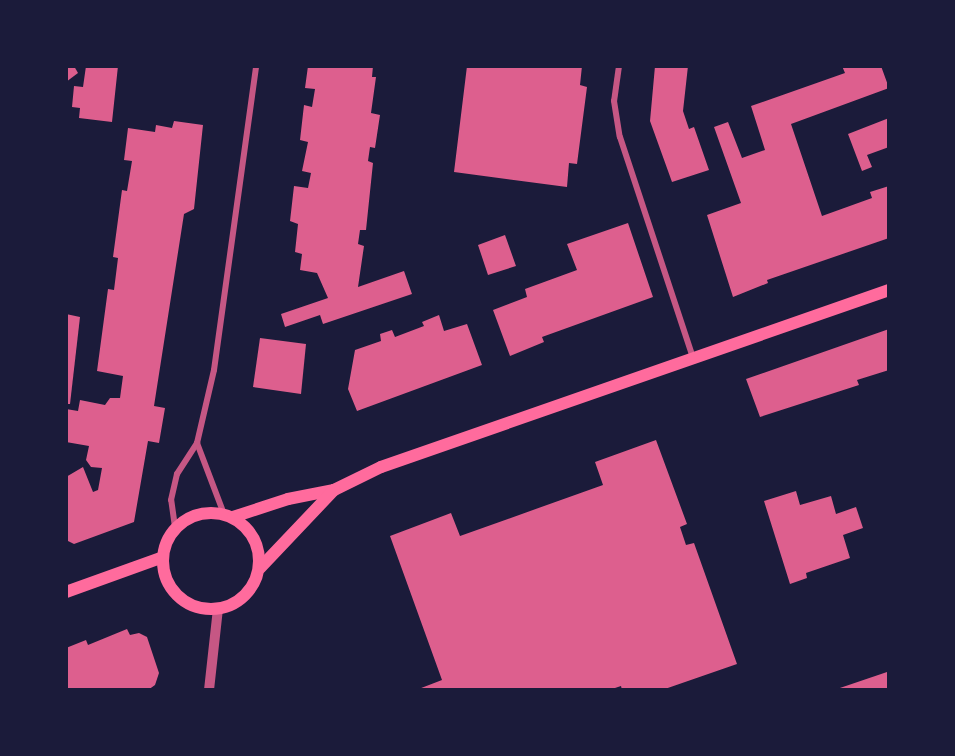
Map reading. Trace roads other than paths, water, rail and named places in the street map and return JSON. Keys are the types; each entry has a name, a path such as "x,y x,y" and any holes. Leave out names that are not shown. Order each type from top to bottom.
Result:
{"main road":[{"path":"334,490 260,568 246,596 218,609 190,604 178,596 164,572 163,557 176,527 198,514 229,515 288,499 334,490 381,467 889,290"},
{"path":"229,515 255,538 260,568"},
{"path":"66,592 163,557"}],"street":[{"path":"176,527 171,500 177,474 197,442 214,370 230,266 255,66"},
{"path":"619,66 614,101 620,137 693,358"},
{"path":"197,442 229,515"},
{"path":"209,690 218,609"}]}
